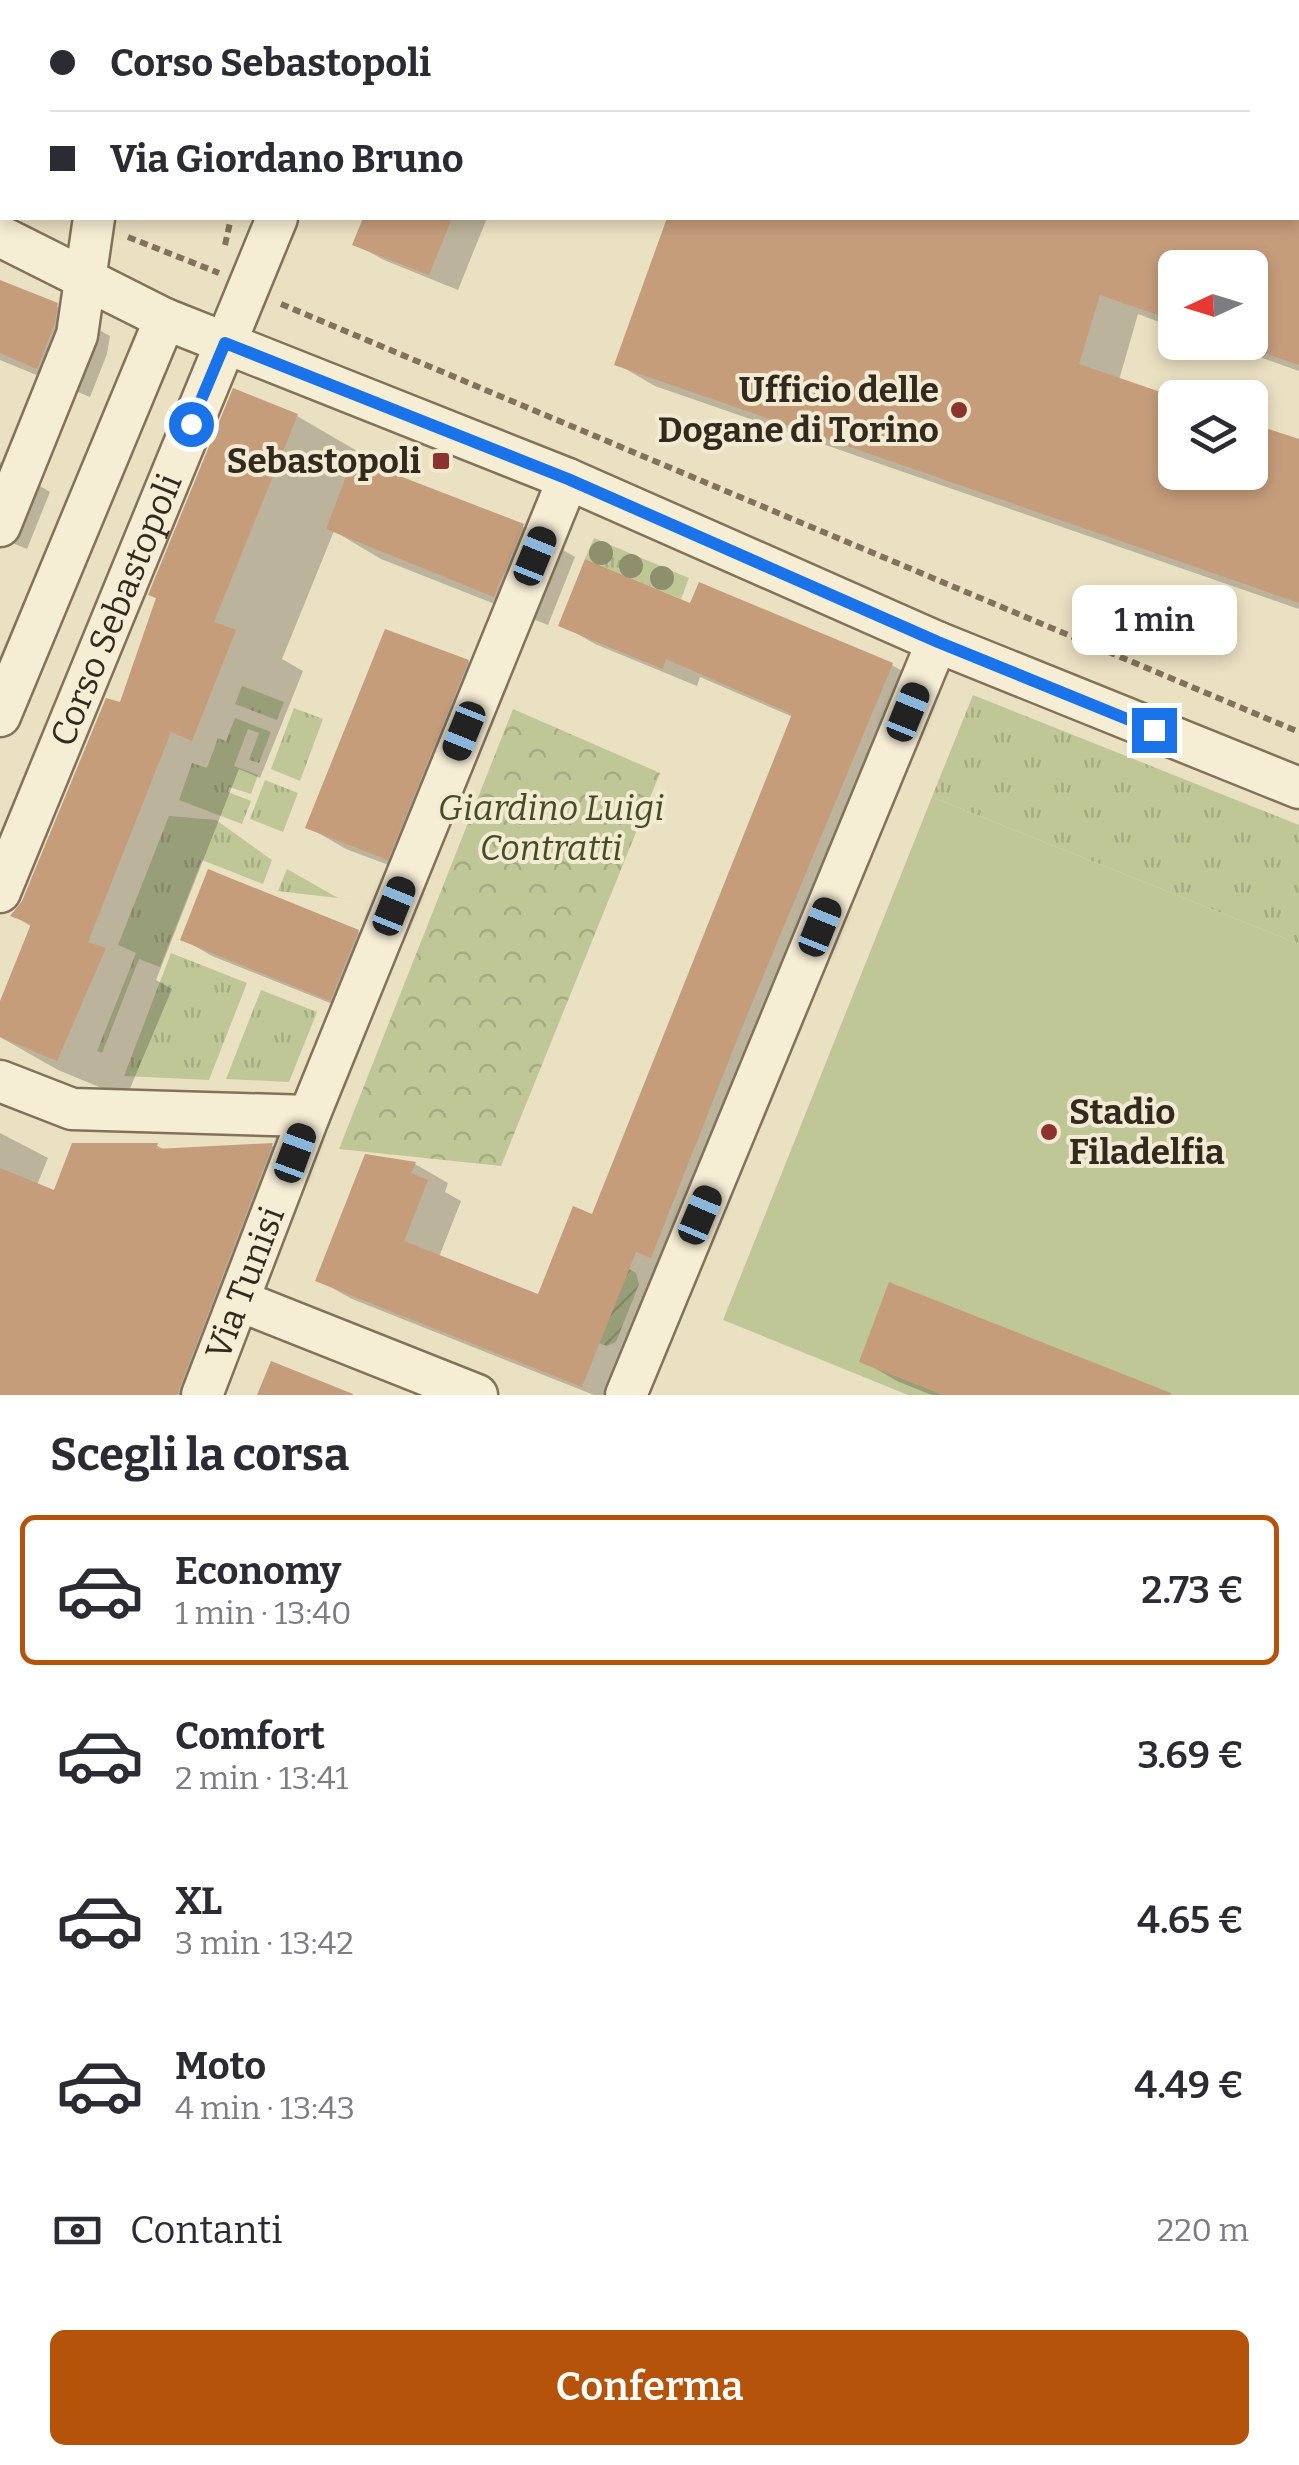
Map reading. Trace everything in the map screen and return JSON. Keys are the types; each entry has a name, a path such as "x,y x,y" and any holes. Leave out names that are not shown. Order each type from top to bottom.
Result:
{"street":[{"name":"Corso Sebastopoli","path":"0,892 276,220"},
{"path":"0,526 78,335 93,221"},
{"path":"0,236 165,319 568,479 938,642 1299,788"},
{"name":"Corso Sebastopoli","path":"0,716 165,319"},
{"name":"Via Tunisi","path":"202,1395 309,1116 568,479"},
{"path":"626,1395 938,642"},
{"path":"0,1081 72,1109 309,1116"},
{"path":"240,1301 477,1395"}],"path":[{"path":"229,220 226,251 245,289"},
{"path":"93,221 222,274 245,289 1299,732"}],"green space":[{"path":"594,538 689,578 681,599 585,559"},
{"path":"242,686 284,702 277,720 235,704"},
{"path":"973,695 1299,825 1299,944 932,797"},
{"path":"294,708 323,719 300,781 271,769"},
{"name":"Giardino Luigi Contratti","path":"513,709 660,773 501,1166 339,1149"},
{"path":"235,718 271,732 259,763 249,760 259,733 248,729 234,766 258,775 251,794 229,787 228,792 251,801 242,824 179,800 192,763 207,768 218,738 226,741"},
{"path":"265,780 298,793 283,832 250,819"},
{"name":"Stadio Filadelfia","path":"932,797 1299,944 1299,1395 908,1395 723,1320"},
{"path":"169,816 216,820 272,860 263,884 202,860 160,967 139,959 102,1053 97,1051 136,953 118,945"},
{"path":"287,869 338,898 363,901 278,891"},
{"path":"171,953 247,983 209,1080 124,1076"},
{"path":"261,990 317,1012 289,1082 226,1079"},
{"path":"629,1269 636,1273 639,1284 616,1342 607,1346 599,1343"}],"building":[{"path":"362,220 451,220 429,275 352,245"},
{"name":"Ufficio delle Dogane di Torino","path":"666,220 1299,220 1299,365 1268,354 1268,250 1158,250 1158,315 1100,295 1079,364 1158,391 1158,490 1268,490 1268,429 1299,439 1299,603 614,365"},
{"path":"0,280 58,303 55,323 37,369 0,353"},
{"path":"233,388 298,414 214,622 236,630 192,741 171,732 88,942 106,948 57,1061 0,1037 0,1001 31,924 10,916 22,901 106,698 120,702 156,598 148,595"},
{"path":"353,458 524,524 494,597 326,529"},
{"path":"585,559 690,603 699,582 893,663 651,1258 636,1252 582,1387 315,1281 365,1154 416,1162 411,1173 428,1180 404,1241 538,1294 573,1206 592,1214 792,714 666,659 663,669 558,626"},
{"path":"385,629 469,660 388,860 305,828"},
{"path":"208,869 359,930 330,1001 180,940"},
{"path":"72,1143 158,1143 156,1149 273,1143 177,1395 0,1395 0,1168 54,1190"},
{"path":"889,1282 1171,1395 943,1395 859,1362"},
{"path":"271,1361 353,1394 353,1395 257,1395"}],"place":[{"name":"Ufficio delle Dogane di Torino","path":"959,410"},
{"name":"Sebastopoli","path":"441,461"},
{"name":"Stadio Filadelfia","path":"1049,1132"}],"route":[{"path":"191,424 225,343 568,479 938,642 1154,730"}]}
